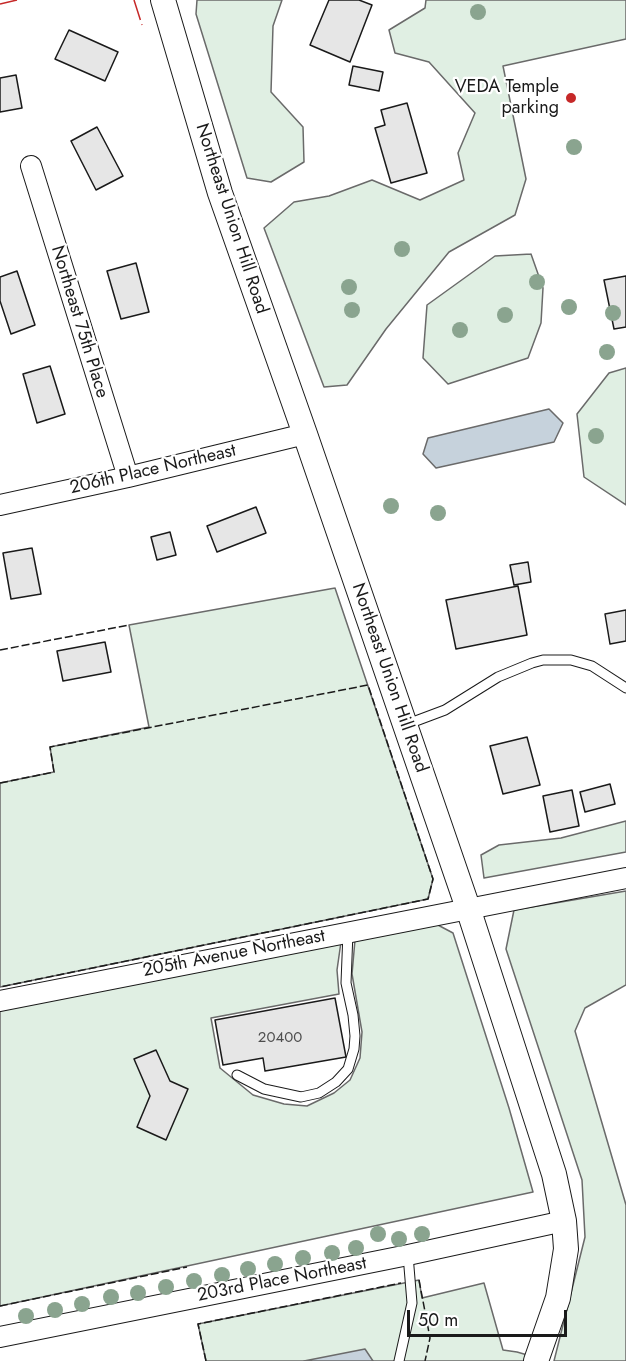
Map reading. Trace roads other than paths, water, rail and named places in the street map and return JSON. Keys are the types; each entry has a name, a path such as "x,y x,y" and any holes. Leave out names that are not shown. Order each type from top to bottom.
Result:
{"street":[{"name":"Northeast Union Hill Road","path":"163,0 220,193 468,908 554,1174 564,1221 566,1249 558,1298 536,1361"},
{"name":"Northeast 75th Place","path":"31,166 128,477"},
{"name":"206th Place Northeast","path":"0,505 305,434"},
{"name":"205th Avenue Northeast","path":"0,1000 626,878"},
{"name":"203rd Place Northeast","path":"0,1337 408,1255 564,1221"}],"lane":[{"path":"405,725 445,710 498,676 543,660 571,660 592,666 626,688"},
{"path":"237,1075 264,1089 301,1097 319,1093 336,1082 348,1070 355,1036 346,983 348,932"},
{"path":"399,1361 412,1303 408,1255"}],"place":[{"name":"VEDA Temple parking","path":"571,98"}]}
